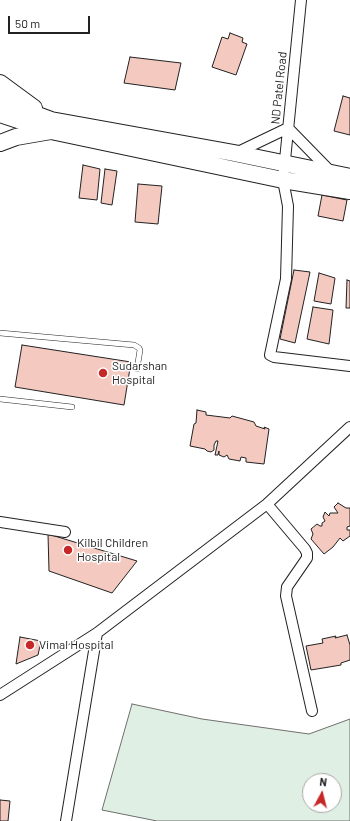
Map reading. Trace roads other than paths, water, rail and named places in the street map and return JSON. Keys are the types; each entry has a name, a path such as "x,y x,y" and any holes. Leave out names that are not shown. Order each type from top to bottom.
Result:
{"main road":[{"path":"0,83 51,125"},
{"path":"0,101 51,125 234,154 350,177"},
{"path":"0,114 283,180 350,191"},
{"path":"0,144 51,125"}],"street":[{"name":"ND Patel Road","path":"301,0 283,180 288,206 286,278 270,355 274,357 350,366"},
{"path":"234,154 288,128 334,174"},
{"path":"0,695 96,633 267,504 350,427"},
{"path":"267,504 307,553 307,558 287,587 286,596 312,711"},
{"path":"0,522 65,532"},
{"path":"66,821 96,633"}],"lane":[{"path":"0,333 134,346 140,350 137,369"},
{"path":"0,399 72,407"}],"place":[{"name":"Sudarshan Hospital","path":"103,373"},
{"name":"Kilbil Children Hospital","path":"68,550"},
{"name":"Vimal Hospital","path":"30,645"}]}
